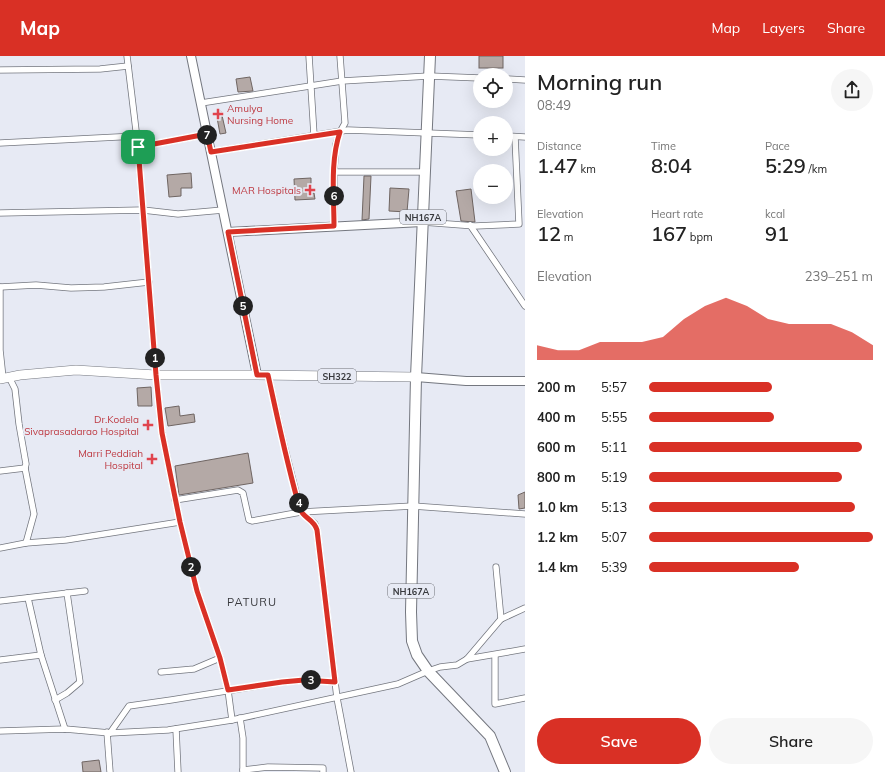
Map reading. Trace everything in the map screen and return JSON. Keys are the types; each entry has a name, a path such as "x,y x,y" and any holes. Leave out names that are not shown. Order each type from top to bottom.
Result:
{"highway":[{"name":"NH167A","path":"430,56 416,377 412,641 417,655 428,671 490,736 505,772"}],"main road":[{"path":"191,56 257,375"},
{"path":"228,232 422,222"},
{"name":"SH322","path":"4,378 76,370 156,375 416,377"},
{"path":"416,377 466,381 525,382"}],"street":[{"path":"127,56 137,136 162,433 180,522 197,591 220,658 228,690 232,720"},
{"path":"309,56 314,135"},
{"path":"334,226 334,172 336,144 345,123 340,56"},
{"path":"0,70 100,69 128,66"},
{"path":"201,103 342,81 429,76 473,78"},
{"path":"513,79 525,80"},
{"path":"211,152 348,130 473,135"},
{"path":"138,147 207,134"},
{"path":"0,143 137,136"},
{"path":"422,222 470,225 519,224 515,137 525,137"},
{"path":"334,172 425,172"},
{"path":"0,213 143,210 178,214 223,210"},
{"path":"470,225 525,306"},
{"path":"26,543 34,514 25,468 26,464 15,390 4,378 0,350 0,287 36,285 71,288 149,282"},
{"path":"268,375 301,512 315,524 317,530 337,698 350,772"},
{"path":"0,471 25,468"},
{"path":"175,500 238,490 243,492 249,520 252,521 301,512 413,506 525,514"},
{"path":"0,548 26,543 66,540 180,522"},
{"path":"496,567 501,618"},
{"path":"0,601 85,591"},
{"path":"55,700 67,693 80,682 67,594"},
{"path":"28,598 41,655 65,729"},
{"path":"467,659 501,618 525,608"},
{"path":"0,731 65,729 108,732 176,729 232,720 337,698 398,684 428,671 440,667 456,665 467,659 525,649"},
{"path":"0,660 41,655"},
{"path":"495,655 495,704 525,698"},
{"path":"161,672 194,669 220,658"},
{"path":"110,772 108,732 129,706 282,682 304,680 335,682"},
{"path":"240,718 243,738 243,771 268,767 323,768 323,772"},
{"path":"176,729 178,772"}],"building":[{"path":"479,56 503,56 503,68 479,68"},
{"path":"250,77 253,91 238,92 236,79"},
{"path":"221,111 226,133 220,134 216,112"},
{"path":"191,173 192,188 181,188 181,196 169,197 167,175"},
{"path":"364,176 371,176 369,219 362,220"},
{"path":"311,178 311,193 314,193 315,199 295,200 294,179"},
{"path":"390,188 409,189 407,212 389,211"},
{"path":"471,189 475,222 461,221 456,191"},
{"path":"151,387 152,406 138,406 137,388"},
{"path":"179,406 180,416 194,414 195,422 168,426 165,408"},
{"path":"248,453 253,483 179,495 175,466"},
{"path":"525,492 525,508 519,509 518,495"},
{"path":"99,760 101,772 83,772 82,762"}],"place":[{"name":"Amulya Nursing Home","path":"218,114"},
{"name":"MAR Hospitals","path":"310,190"},
{"name":"Dr.Kodela Sivaprasadarao Hospital","path":"148,425"},
{"name":"Marri Peddiah Hospital","path":"152,459"}],"district":[{"name":"PATURU","path":"252,602"}],"route":[{"path":"340,132 336,144 334,172 334,226 228,232 257,375 268,375 301,512 315,524 317,530 335,682 304,680 228,690 220,658 197,591 180,522 162,433 138,147 207,134 211,152 340,132"}]}
